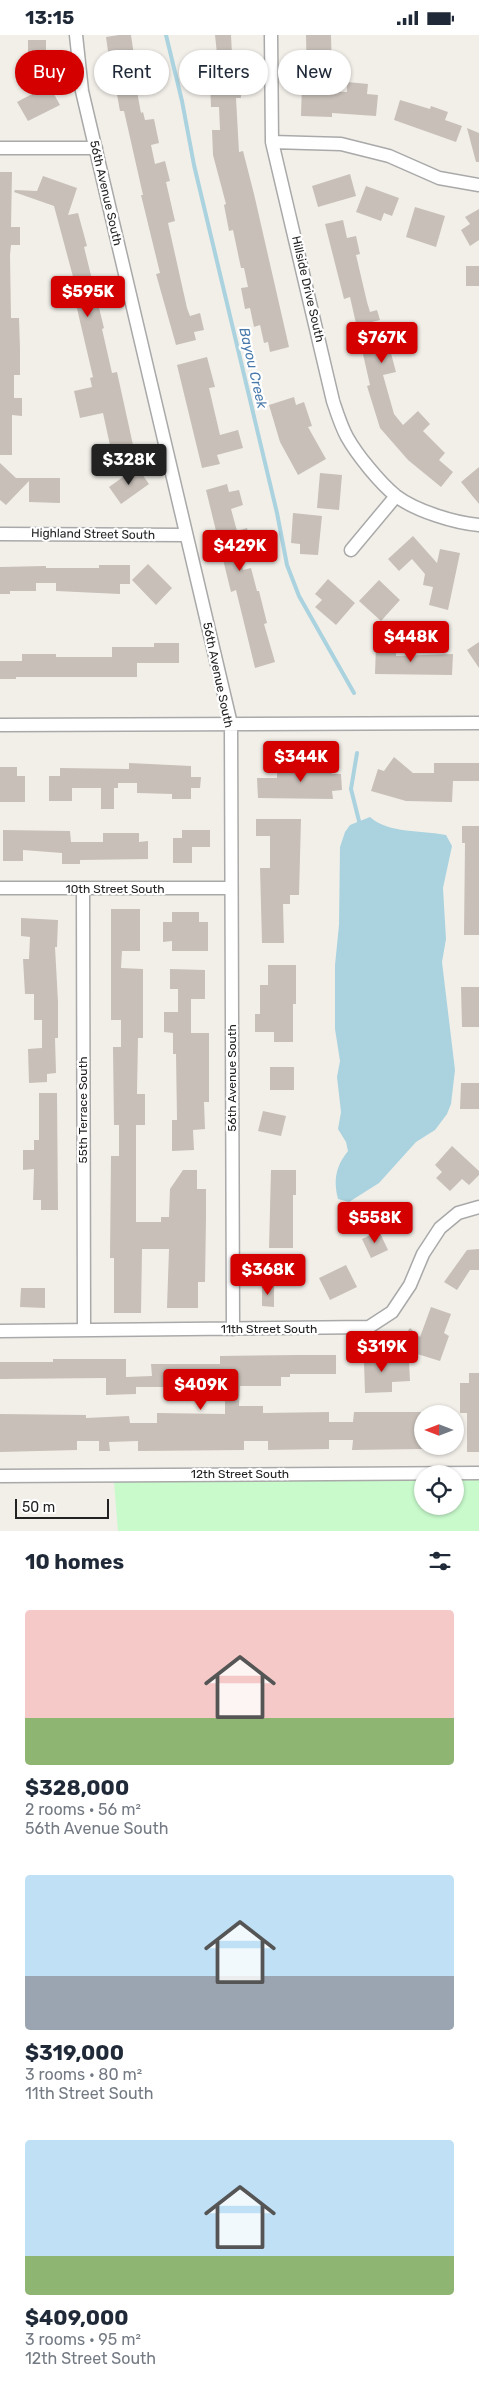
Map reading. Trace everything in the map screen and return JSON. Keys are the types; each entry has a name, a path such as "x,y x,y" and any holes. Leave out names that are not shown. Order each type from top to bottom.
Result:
{"street":[{"name":"56th Avenue South","path":"76,35 82,91 231,724 230,888 234,1329"},
{"name":"Hillside Drive South","path":"271,35 272,142 333,401 347,437 368,465 396,496 431,513 468,524 479,525"},
{"path":"272,142 341,144 389,156 439,177 479,185"},
{"path":"0,148 96,148"},
{"path":"351,550 396,496"},
{"name":"Highland Street South","path":"0,533 186,535"},
{"path":"0,725 479,723"},
{"name":"10th Street South","path":"0,888 230,888"},
{"name":"55th Terrace South","path":"83,889 84,1330"},
{"name":"11th Street South","path":"0,1331 368,1327 392,1312 410,1285 423,1254 440,1228 458,1213 479,1207"},
{"name":"12th Street South","path":"0,1476 479,1473"}],"green space":[{"path":"464,1479 479,1480 479,1531 118,1531 114,1482 414,1480 414,1515 464,1515"}],"water":[{"path":"370,817 396,829 446,835 452,846 443,888 446,939 442,962 455,1070 451,1104 447,1114 435,1130 416,1142 379,1183 349,1202 338,1199 336,1186 338,1168 348,1151 346,1142 338,1129 341,1112 337,1077 340,1061 335,1029 335,965 339,925 340,847 345,832 350,825"}],"building":[{"path":"131,35 133,50 108,50 106,37"},
{"path":"215,35 231,35 232,50 217,50"},
{"path":"306,35 331,35 331,50 306,50"},
{"path":"28,40 46,40 46,50 28,50"},
{"path":"351,82 368,84 367,94 378,95 376,116 332,113 332,117 301,116 302,95 351,95"},
{"path":"30,95 54,95 60,105 28,121 17,102"},
{"path":"117,95 138,95 141,113 143,112 145,120 154,119 159,143 151,145 155,164 165,161 170,181 166,182 175,221 168,223 187,308 190,316 200,313 204,330 194,332 196,340 176,345 156,274 160,273 141,195 143,195 124,111 120,111"},
{"path":"211,95 241,95 241,98 236,98 239,152 243,151 289,347 270,352 268,342 264,343 260,325 254,327 250,308 245,309 241,288 248,287 244,268 241,268 233,230 229,231 224,205 226,204 213,155 212,130 220,130 219,107 211,107"},
{"path":"400,100 430,109 431,106 448,112 445,120 462,126 456,142 394,120"},
{"path":"467,128 479,133 479,162 476,162"},
{"path":"0,172 12,172 11,227 20,227 20,245 11,245 10,255 11,318 19,318 20,349 20,375 14,375 14,398 22,398 22,416 12,415 12,455 0,455"},
{"path":"350,174 356,196 318,207 312,186"},
{"path":"43,176 77,188 68,215 78,213 87,246 84,247 104,328 102,329 112,373 117,372 133,445 111,450 103,413 80,418 74,391 92,387 90,378 93,377 75,300 79,299 54,206 14,192 15,190 37,191"},
{"path":"366,186 399,198 392,216 384,213 381,221 356,212"},
{"path":"415,207 445,216 436,247 406,237"},
{"path":"479,209 479,240 470,246 461,230 470,224 465,217"},
{"path":"343,220 347,238 356,236 360,254 356,255 367,302 370,312 377,310 380,320 372,322 380,348 389,346 396,372 383,375 394,414 403,425 418,411 430,424 423,431 445,453 439,460 453,472 441,487 408,460 380,428 367,386 370,385 350,297 344,299 325,224"},
{"path":"466,266 479,266 479,286 466,286"},
{"path":"207,357 215,387 209,388 220,435 238,430 243,448 217,455 220,464 202,468 177,365"},
{"path":"294,397 296,405 304,402 312,426 308,427 326,459 298,475 280,442 269,405"},
{"path":"0,463 16,478 60,478 60,503 29,502 29,481 6,505 0,500"},
{"path":"137,467 149,484 121,504 109,487"},
{"path":"479,467 479,504 461,482"},
{"path":"320,473 342,475 339,510 317,508"},
{"path":"227,484 229,492 239,490 243,505 231,509 237,531 247,528 251,545 237,549 243,570 251,568 257,591 259,591 267,623 264,624 275,662 255,668 236,590 231,592 206,490"},
{"path":"293,513 322,516 318,555 300,554 300,544 291,543"},
{"path":"413,536 437,563 440,549 460,553 448,610 429,605 433,587 423,585 425,574 412,559 399,571 388,559"},
{"path":"148,564 172,588 156,605 132,580"},
{"path":"99,565 130,565 130,584 120,584 120,594 56,591 56,583 36,583 36,591 10,591 10,594 0,594 0,567 99,568"},
{"path":"328,579 355,603 336,625 315,607 322,600 315,594"},
{"path":"379,580 400,600 381,621 359,601"},
{"path":"479,642 479,668 467,650"},
{"path":"154,643 179,643 179,663 137,663 137,677 16,677 16,679 0,679 0,661 22,661 22,654 56,654 56,657 112,657 112,647 154,647"},
{"path":"376,645 396,646 396,656 453,654 452,675 375,674"},
{"path":"394,757 413,773 434,773 434,763 479,763 479,781 453,781 452,802 406,801 371,791 378,769 384,771"},
{"path":"129,763 191,766 191,777 201,777 200,788 191,788 191,799 172,799 172,794 137,793 137,783 118,783 118,788 114,788 114,809 101,809 101,788 72,788 72,801 49,801 49,776 60,776 60,768 129,769"},
{"path":"331,765 332,774 341,774 342,790 332,791 333,799 258,798 257,778 277,778 277,767"},
{"path":"0,767 17,767 17,776 25,776 25,802 0,802"},
{"path":"256,819 301,819 299,895 290,895 290,904 283,904 284,943 262,943 260,868 270,868 270,836 256,836"},
{"path":"462,826 479,826 479,935 464,935 465,843 462,843"},
{"path":"3,830 70,831 71,842 103,842 103,833 139,833 139,842 148,841 148,859 80,860 80,864 62,864 62,853 23,850 23,861 3,861"},
{"path":"182,830 210,830 210,847 192,847 192,863 173,863 173,838 182,838"},
{"path":"111,909 140,909 140,951 122,951 121,968 143,969 143,1038 138,1038 137,1094 145,1094 145,1125 136,1125 136,1222 161,1222 161,1217 169,1217 170,1189 183,1170 197,1170 197,1189 206,1189 205,1282 198,1282 198,1308 167,1308 169,1249 142,1249 141,1313 114,1313 114,1258 110,1258 111,1156 119,1156 119,1125 114,1125 113,1047 121,1047 121,1020 111,1020"},
{"path":"172,912 199,912 199,922 208,922 208,951 172,951 172,941 163,942 163,922 172,922"},
{"path":"21,918 58,920 57,947 55,947 58,1002 58,1038 55,1038 56,1073 47,1074 47,1082 29,1083 28,1049 42,1048 42,1020 34,1020 34,994 25,994 23,959 29,959 30,937 21,936"},
{"path":"268,965 296,965 296,1004 293,1004 293,1042 274,1042 274,1032 255,1032 255,1014 260,1014 260,985 268,985"},
{"path":"170,969 205,970 205,999 191,999 191,1033 209,1033 209,1102 204,1102 205,1129 193,1130 194,1150 172,1151 172,1120 177,1120 176,1054 173,1054 173,1033 164,1032 164,1012 178,1012 178,989 170,989"},
{"path":"461,987 479,987 479,1027 462,1027"},
{"path":"270,1067 294,1067 294,1090 270,1090"},
{"path":"461,1083 479,1083 479,1109 460,1109"},
{"path":"39,1093 57,1093 58,1210 41,1210 41,1200 33,1200 34,1169 23,1170 23,1150 34,1150 34,1140 39,1140"},
{"path":"263,1111 286,1116 281,1136 258,1131"},
{"path":"452,1146 479,1171 479,1175 469,1185 462,1179 450,1191 436,1178 442,1172 435,1165"},
{"path":"271,1170 296,1170 296,1195 293,1195 293,1248 269,1248"},
{"path":"379,1231 388,1250 371,1258 362,1239"},
{"path":"479,1249 479,1270 470,1270 457,1290 444,1282 467,1250"},
{"path":"346,1265 357,1287 330,1300 319,1278"},
{"path":"262,1286 274,1286 274,1307 262,1306"},
{"path":"21,1288 45,1288 45,1308 20,1307"},
{"path":"431,1307 451,1314 444,1333 449,1336 440,1361 414,1353 400,1341 410,1328 420,1337"},
{"path":"372,1352 373,1362 409,1361 410,1381 392,1382 392,1392 365,1393 364,1362 355,1363 354,1353"},
{"path":"336,1355 336,1374 290,1374 290,1377 281,1377 281,1386 240,1386 239,1406 263,1406 263,1413 329,1412 329,1422 353,1422 354,1412 414,1412 414,1449 352,1450 353,1440 329,1440 329,1449 268,1450 268,1441 244,1441 244,1450 138,1451 138,1441 109,1442 110,1451 99,1451 99,1441 77,1441 77,1450 0,1452 0,1414 86,1415 86,1418 129,1416 130,1423 157,1423 157,1413 225,1414 225,1389 210,1389 210,1381 190,1381 190,1387 136,1387 136,1394 106,1395 106,1378 0,1379 0,1362 53,1362 53,1359 126,1359 126,1377 152,1376 151,1364 220,1364 220,1356"},
{"path":"469,1373 479,1373 479,1452 467,1452 467,1413 464,1413 464,1405 460,1405 460,1383 469,1383"}],"waterway":[{"name":"Bayou Creek","path":"166,35 182,101 194,165 277,513 287,565 299,596 354,693"},
{"name":"Bayou Creek","path":"357,753 351,789 359,821"}]}
